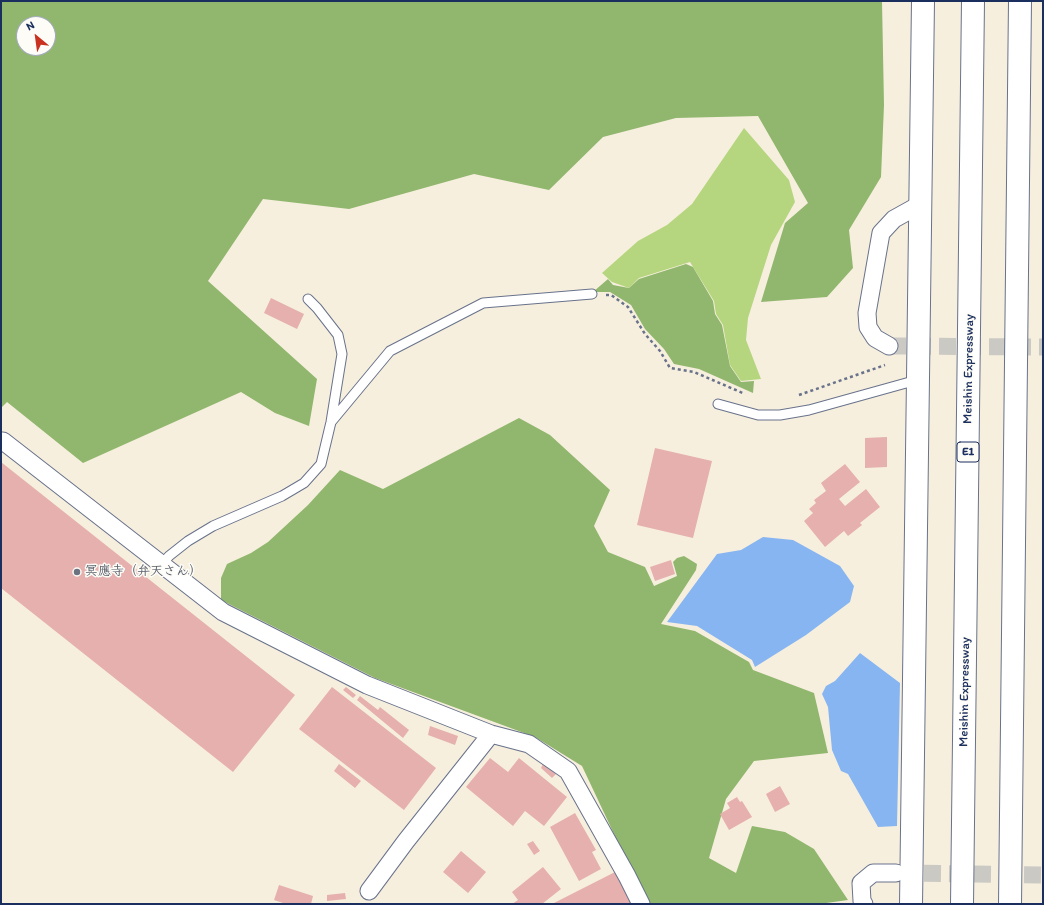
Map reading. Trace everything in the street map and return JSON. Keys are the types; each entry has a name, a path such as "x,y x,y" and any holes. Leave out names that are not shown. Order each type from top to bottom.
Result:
{"main road":[{"path":"911,904 923,1"},
{"name":"Meishin Expressway","path":"962,904 973,1"},
{"path":"1010,904 1020,1"}],"street":[{"path":"889,346 875,338 868,327 867,314 881,233 894,219 921,204"},
{"path":"1,442 3,441 223,612 368,685 491,734 529,744 568,771 641,904"},
{"path":"369,891 406,841 491,734"},
{"path":"864,904 862,901 861,883 873,873 896,873"}],"lane":[{"path":"331,422 390,351 483,303 592,294"},
{"path":"162,564 169,556 188,541 213,526 282,496 304,483 321,464 331,422 342,354 338,336 318,308 308,299"},
{"path":"718,404 758,415 780,415 809,410 919,379"}],"path":[{"path":"592,294 611,295 628,307 645,334 660,351 670,368 694,372 751,396"},
{"path":"792,397 883,367 887,362"}],"green space":[{"path":"1,1 882,1 884,105 881,177 849,230 853,268 827,297 761,302 785,223 808,203 758,116 676,118 603,137 549,190 474,174 349,209 263,199 208,281 317,379 309,426 275,413 241,392 83,463 7,402 1,408"},
{"path":"744,128 789,180 795,202 771,245 748,318 746,340 761,379 741,381 730,365 723,325 716,314 714,301 690,262 639,278 629,288 612,282 602,273 638,241 667,225 692,204"},
{"path":"686,264 693,267 713,301 715,314 722,325 730,366 741,382 754,381 753,393 699,369 674,364 664,349 645,329 631,305 610,292 593,292 608,279 613,285 629,288 639,279"},
{"path":"519,418 550,435 610,490 594,526 608,552 645,567 654,586 677,576 673,562 677,558 684,556 697,564 696,570 661,624 695,631 749,662 753,670 814,693 828,753 754,761 726,799 709,858 736,873 752,826 785,832 814,849 848,900 819,904 647,904 582,766 535,737 375,678 221,600 221,578 227,564 251,553 268,542 308,505 340,470 383,489"}],"water":[{"path":"763,537 793,540 840,566 854,586 850,602 806,635 755,667 752,660 697,626 667,622 717,554 741,550"},
{"path":"860,653 900,683 897,826 878,827 848,774 841,771 832,750 828,707 822,694 826,686 835,681"}],"building":[{"path":"271,298 304,314 297,329 264,313"},
{"path":"887,437 887,467 865,468 865,438"},
{"path":"655,448 712,461 693,538 637,525"},
{"path":"1,462 295,695 233,772 1,588"},
{"path":"845,464 860,482 839,499 845,506 866,489 880,507 860,523 862,525 848,536 844,531 825,547 804,521 813,513 809,509 816,503 814,500 826,491 821,483"},
{"path":"671,560 675,574 655,581 650,567"},
{"path":"332,687 436,768 404,810 299,729"},
{"path":"346,687 356,695 353,698 343,690"},
{"path":"360,696 378,710 380,707 409,730 403,738 357,700"},
{"path":"430,726 458,736 455,745 428,735"},
{"path":"490,758 508,772 519,758 567,797 544,826 525,811 513,826 466,787"},
{"path":"339,764 361,781 355,788 334,771"},
{"path":"543,764 556,774 552,778 541,768"},
{"path":"780,786 790,804 775,812 766,794"},
{"path":"737,797 740,802 742,801 752,817 729,830 720,814 730,808 727,803"},
{"path":"575,813 596,850 592,852 601,869 579,881 550,827"},
{"path":"533,841 540,851 534,855 527,844"},
{"path":"461,851 486,872 468,893 443,872"},
{"path":"543,867 561,889 542,904 512,904 518,900 512,892"},
{"path":"617,871 634,904 552,904"},
{"path":"279,885 313,896 311,904 286,904 274,900"},
{"path":"345,893 346,899 327,901 327,895"}],"tunnel":[{"path":"889,346 1043,347"},
{"path":"899,873 1043,875"}],"place":[{"name":"冥應寺（弁天さん）","path":"77,572"}]}
